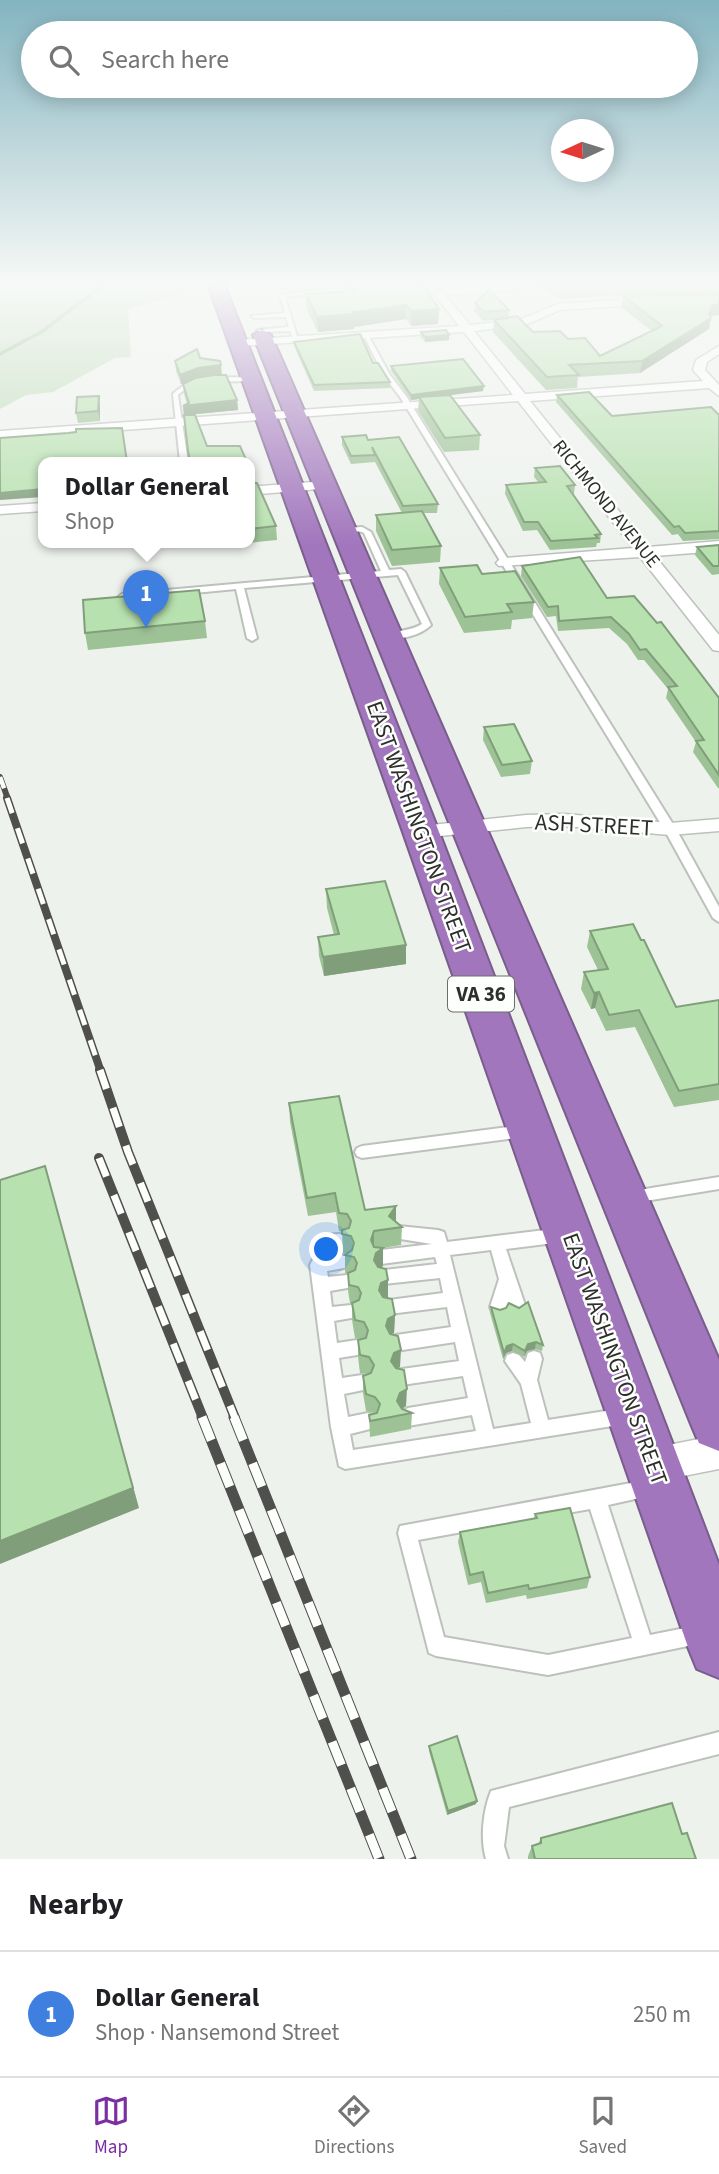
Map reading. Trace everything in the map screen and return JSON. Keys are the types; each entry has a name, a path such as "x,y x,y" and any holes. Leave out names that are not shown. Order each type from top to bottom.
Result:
{"highway":[{"name":"EAST WASHINGTON STREET","path":"276,371 309,487 359,575 389,636 625,1199 700,1352 719,1424"},
{"name":"EAST WASHINGTON STREET","path":"309,487 345,530 359,575 421,831 716,1640"}],"street":[{"path":"0,435 177,421 245,371"},
{"path":"319,371 409,406 715,388"},
{"name":"RICHMOND AVENUE","path":"499,371 719,646"},
{"path":"701,371 703,377 715,388"},
{"path":"255,491 309,487"},
{"path":"0,510 38,507"},
{"path":"505,563 719,546"},
{"name":"ASH STREET","path":"421,831 499,822 564,820 670,830 719,825"},
{"path":"657,1476 719,1452"}],"lane":[{"path":"183,457 175,395 184,386 223,371"},
{"path":"384,371 409,406 670,830 719,918"},
{"path":"122,597 359,575"},
{"path":"239,586 252,638"},
{"path":"362,1152 531,1130"},
{"path":"625,1199 719,1183"},
{"path":"399,1233 438,1237 486,1437"},
{"path":"381,1257 569,1234"},
{"path":"341,1240 331,1241 318,1265 345,1460 636,1416"},
{"path":"497,1243 517,1305"},
{"path":"318,1265 344,1262"},
{"path":"384,1277 447,1270"},
{"path":"498,1307 507,1279"},
{"path":"321,1286 347,1282"},
{"path":"389,1307 453,1299"},
{"path":"325,1315 351,1312"},
{"path":"396,1343 462,1333"},
{"path":"330,1352 357,1349"},
{"path":"528,1380 534,1359"},
{"path":"513,1362 528,1380 542,1429"},
{"path":"402,1377 470,1367"},
{"path":"335,1387 362,1383"},
{"path":"408,1417 479,1405"},
{"path":"340,1427 368,1422"},
{"path":"657,1476 596,1498 407,1533 436,1646 548,1665 644,1646 716,1640"},
{"path":"596,1498 644,1646"},
{"path":"497,1859 494,1846 499,1799 719,1743"}],"green space":[{"path":"0,371 92,371 53,392 26,395 0,409"}],"building":[{"path":"307,371 383,371 390,382 314,385"},
{"path":"394,371 472,371 484,386 411,395"},
{"path":"541,371 575,371 579,375 547,377"},
{"path":"226,375 237,400 183,406 189,403 183,384 195,378"},
{"path":"589,392 612,416 711,407 719,415 719,531 685,533 679,526 674,527 557,395"},
{"path":"450,395 480,435 445,438 419,397"},
{"path":"99,396 98,411 76,413 77,397"},
{"path":"184,415 195,415 207,446 240,446 245,457 189,457"},
{"path":"122,428 126,457 38,457 38,489 0,493 0,438 68,433 76,432 76,429"},
{"path":"366,435 368,440 399,437 438,504 403,506 372,447 375,455 351,456 342,437"},
{"path":"560,466 575,485 567,486 601,534 595,535 598,538 551,541 538,522 524,522 506,485 546,482 535,468"},
{"path":"255,483 257,483 276,526 255,528"},
{"path":"422,511 441,546 392,550 376,515"},
{"path":"719,545 719,566 713,566 697,547"},
{"path":"580,557 607,598 634,596 657,623 661,622 719,698 719,775 696,741 704,740 668,687 677,686 646,649 640,650 629,634 611,617 559,621 558,606 548,607 522,566"},
{"path":"477,565 482,574 515,571 534,602 507,604 512,612 465,617 440,568"},
{"path":"199,590 205,621 85,633 83,600"},
{"path":"514,724 532,761 502,765 484,727"},
{"path":"385,881 406,945 323,957 318,937 339,934 326,889"},
{"path":"633,924 641,940 644,940 676,1007 719,1000 719,1084 679,1091 639,1010 609,1015 599,992 594,993 584,972 608,969 590,931"},
{"path":"339,1096 365,1210 396,1206 389,1216 402,1227 374,1231 371,1240 374,1247 383,1248 376,1253 374,1260 378,1267 386,1269 388,1280 381,1283 379,1290 383,1297 392,1299 395,1315 388,1319 386,1326 390,1334 398,1336 401,1350 394,1353 391,1361 396,1368 404,1370 407,1389 400,1393 397,1401 402,1409 412,1413 370,1421 369,1415 377,1413 380,1404 375,1397 366,1394 363,1376 371,1373 374,1365 369,1357 360,1355 358,1340 366,1338 368,1330 364,1322 355,1320 352,1303 359,1300 361,1293 358,1287 349,1285 348,1273 355,1270 357,1263 354,1257 345,1255 352,1250 354,1243 351,1236 342,1234 342,1230 349,1228 351,1221 347,1214 339,1213 335,1193 307,1198 289,1103"},
{"path":"45,1166 133,1488 0,1541 0,1180"},
{"path":"528,1302 543,1345 536,1342 528,1344 525,1351 513,1344 507,1346 504,1353 491,1307 500,1310 506,1308 509,1303 519,1308"},
{"path":"570,1508 590,1577 529,1589 528,1585 488,1593 483,1572 470,1575 460,1532 537,1518 535,1514"},
{"path":"457,1736 477,1801 448,1811 429,1746"},
{"path":"672,1803 682,1834 687,1833 696,1859 535,1859 532,1846 541,1843 541,1838"}],"railway":[{"path":"0,777 8,799"},
{"path":"7,798 101,1072"},
{"path":"100,1070 128,1152 235,1418"},
{"path":"99,1158 203,1418"},
{"path":"202,1417 379,1859"},
{"path":"234,1417 411,1859"}],"place":[{"name":"Dollar General","path":"146,628"}]}
